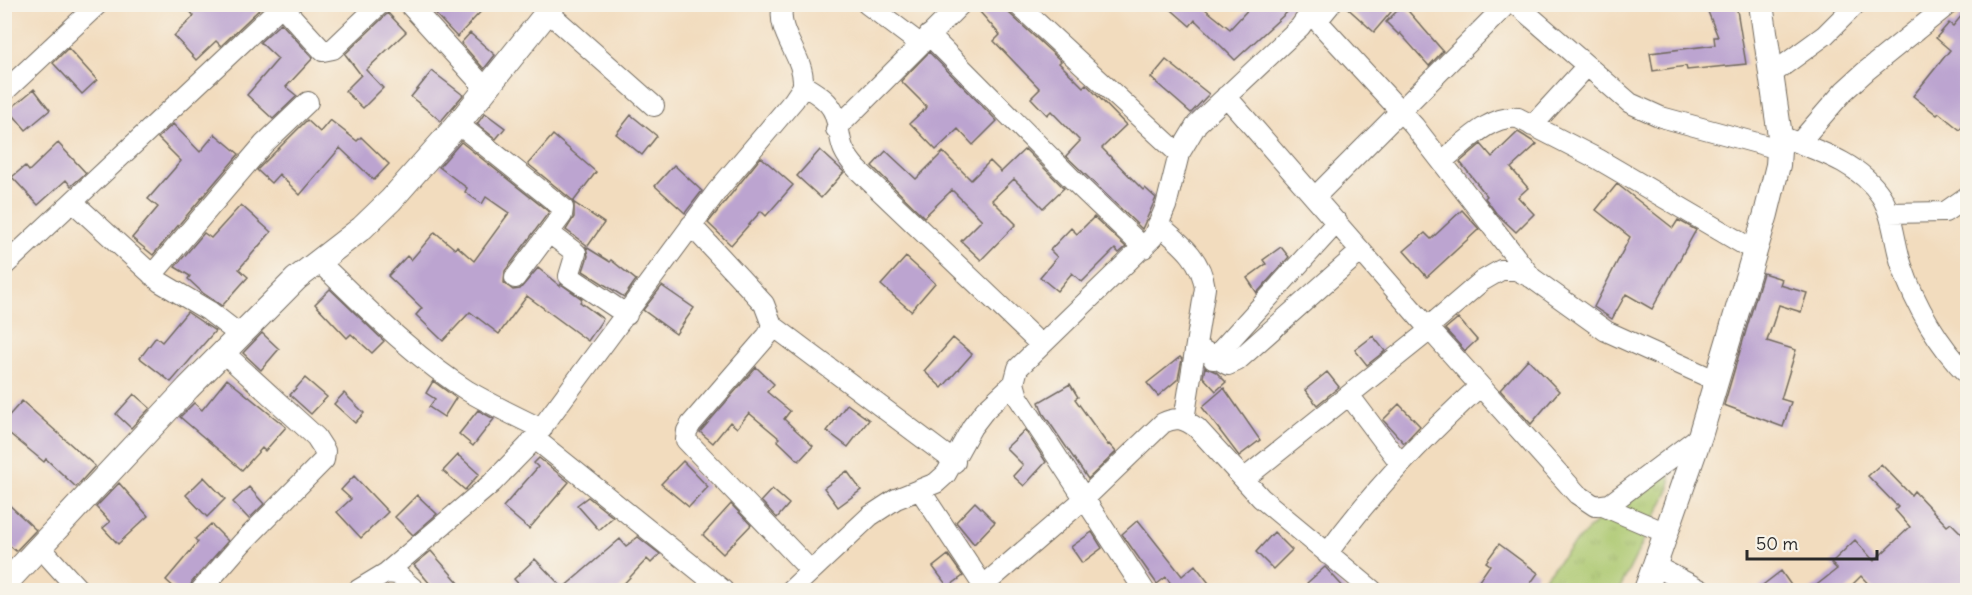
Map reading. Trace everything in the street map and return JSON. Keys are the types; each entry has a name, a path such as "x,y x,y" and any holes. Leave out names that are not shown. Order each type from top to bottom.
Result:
{"street":[{"path":"4,92 98,4"},
{"path":"4,266 74,203 280,5 323,51 333,49 380,4"},
{"path":"409,4 486,88"},
{"path":"358,591 386,573 492,483 538,434 691,225 748,152 794,100 803,85 800,69 783,26 783,4"},
{"path":"867,4 925,40 1144,248"},
{"path":"836,129 961,4"},
{"path":"1017,4 1179,154"},
{"path":"1144,591 1018,397 1014,383 1018,368 1040,344 1144,248 1158,224 1179,154 1197,124 1312,13 1331,4"},
{"path":"1316,196 1507,4"},
{"path":"1516,4 1630,104 1645,111 1786,143 1847,164 1880,195 1889,213 1902,268 1916,298 1945,350 1966,372"},
{"path":"1761,4 1786,143"},
{"path":"1772,74 1825,35 1856,4"},
{"path":"1646,591 1700,436 1786,143 1866,71 1949,4"},
{"path":"4,585 232,344 318,261 362,228 392,200 458,124 551,8 654,106"},
{"path":"1312,13 1442,161 1532,278"},
{"path":"1532,126 1587,66"},
{"path":"803,85 828,103 834,114 836,129 846,156 857,169 1040,344"},
{"path":"1226,96 1577,494 1588,502 1603,506 1666,533"},
{"path":"152,275 264,144 308,102"},
{"path":"1442,161 1497,120 1508,117 1518,118 1598,159 1755,251"},
{"path":"458,124 560,204 562,215 515,278"},
{"path":"1889,213 1945,212 1968,196"},
{"path":"74,203 173,292 209,311 232,344 326,451 324,459 242,543 201,591"},
{"path":"1213,359 1337,222"},
{"path":"1158,224 1189,250 1203,273 1205,288 1184,420"},
{"path":"691,225 764,304 772,325 955,462"},
{"path":"549,233 576,253 568,270 572,280 627,315"},
{"path":"1196,346 1213,359 1228,365 1237,361 1361,251"},
{"path":"318,261 405,342 457,382 538,434 723,591"},
{"path":"1244,479 1349,395 1482,281 1501,270 1516,270 1532,278 1606,331 1717,381"},
{"path":"772,325 768,335 692,424 687,431 686,440 811,571"},
{"path":"791,591 882,507 936,483 955,462 972,427 985,410 1014,383"},
{"path":"1326,554 1360,508 1400,463 1480,386"},
{"path":"1349,395 1400,463"},
{"path":"920,490 985,588 1083,500 1163,423 1174,418 1184,420 1197,428 1279,514 1372,591"},
{"path":"1603,506 1700,436"},
{"path":"40,547 79,591"},
{"path":"1655,566 1701,591"},
{"path":"386,573 397,574 415,591"}],"green space":[{"path":"1670,468 1670,488 1619,590 1533,590 1612,506"}],"building":[{"path":"184,4 265,4 221,46 216,41 196,60 174,36 194,16"},
{"path":"426,4 488,4 457,37"},
{"path":"973,4 1005,4 1009,13 1061,61 1059,63 1083,87 1086,84 1126,125 1102,148 1143,190 1145,188 1156,198 1142,229 1066,156 1080,141 1051,111 1047,115 1031,98 1040,89 994,41 1000,35"},
{"path":"1165,4 1209,4 1205,9 1230,29 1253,4 1296,4 1235,60 1195,20 1190,26"},
{"path":"1343,4 1381,4 1391,12 1374,32"},
{"path":"1705,4 1736,4 1746,64 1687,70 1686,66 1653,71 1650,53 1715,45 1714,37 1718,37"},
{"path":"1403,5 1443,51 1429,66 1400,33 1399,35 1386,22"},
{"path":"1968,8 1968,131 1962,127 1960,130 1913,96 1950,50 1936,38 1949,23 1953,26"},
{"path":"388,13 406,32 366,70 383,88 363,108 345,91 361,75 345,54"},
{"path":"281,23 313,58 286,87 297,96 273,119 247,95 278,59 260,42"},
{"path":"470,33 495,55 484,69 461,43"},
{"path":"68,48 97,80 82,94 53,63"},
{"path":"929,52 997,121 973,145 958,129 936,150 910,123 927,107 901,81"},
{"path":"1166,60 1209,94 1191,113 1151,78"},
{"path":"432,71 463,95 441,121 411,97"},
{"path":"34,89 50,110 26,130 9,110"},
{"path":"485,113 505,128 496,139 477,124"},
{"path":"631,115 657,136 642,155 616,134"},
{"path":"307,120 320,132 330,120 357,141 361,137 389,164 374,180 340,148 300,195 279,174 271,183 257,170"},
{"path":"173,124 200,152 215,134 239,154 153,255 132,238 158,207 148,199 181,161 158,138"},
{"path":"1518,132 1537,144 1511,168 1528,188 1518,197 1534,214 1516,232 1496,213 1485,198 1487,196 1460,162 1481,144 1492,157"},
{"path":"553,135 596,172 573,202 604,223 588,246 566,230 574,217 574,204 571,199 528,164"},
{"path":"461,142 549,212 505,271 504,283 513,290 520,289 538,268 560,286 561,284 582,299 580,302 603,319 588,341 527,296 499,334 470,312 443,341 416,315 422,308 388,276 407,256 411,260 435,232 455,249 457,246 474,261 509,213 486,197 482,204 465,192 467,188 439,167"},
{"path":"58,143 86,173 71,186 66,180 38,205 12,177 25,166 29,171"},
{"path":"1025,149 1064,188 1043,208 1014,179 992,200 1016,224 981,260 961,241 982,220 952,190 924,217 872,166 886,151 916,179 943,152 971,180 990,161 1001,172"},
{"path":"820,150 844,172 821,198 797,176"},
{"path":"761,157 793,185 766,216 761,211 731,245 708,223"},
{"path":"674,165 702,191 685,213 655,186"},
{"path":"1617,184 1673,228 1678,220 1696,230 1652,309 1626,294 1612,319 1594,307 1630,237 1596,210"},
{"path":"241,205 271,232 239,269 248,277 222,306 188,279 190,276 175,267 204,233 211,238"},
{"path":"1462,210 1479,229 1427,277 1404,251 1425,233 1431,239"},
{"path":"1094,217 1126,247 1119,253 1115,249 1082,282 1072,273 1057,291 1040,277 1057,257 1050,250 1071,228 1077,234"},
{"path":"586,247 610,262 611,260 636,280 624,297 583,271 588,256"},
{"path":"1281,247 1289,257 1257,293 1247,278 1266,264 1263,260"},
{"path":"906,257 935,283 911,311 881,285"},
{"path":"1763,273 1782,279 1780,285 1807,293 1801,312 1779,305 1767,341 1796,350 1781,399 1791,402 1783,427 1724,405"},
{"path":"662,286 694,308 676,334 643,310"},
{"path":"330,289 384,341 372,353 351,334 347,338 315,304"},
{"path":"187,312 215,331 171,382 140,358 156,337 162,342"},
{"path":"1458,318 1477,340 1465,351 1445,329"},
{"path":"262,333 279,349 261,370 243,353"},
{"path":"1373,336 1385,351 1367,365 1355,350"},
{"path":"953,338 972,354 942,388 924,371"},
{"path":"1180,357 1182,359 1178,379 1158,396 1147,383"},
{"path":"1528,359 1559,391 1531,424 1500,390"},
{"path":"756,367 774,384 767,392 790,411 784,419 813,446 799,461 777,440 779,438 749,413 737,428 730,422 713,443 700,432"},
{"path":"1205,367 1216,372 1226,382 1216,391 1203,377"},
{"path":"1327,372 1339,387 1317,405 1305,390"},
{"path":"305,378 327,397 311,414 290,395"},
{"path":"227,379 286,427 265,451 262,448 242,470 180,417 194,403 202,410"},
{"path":"433,381 456,398 444,417 429,407 435,399 426,393"},
{"path":"1070,384 1078,397 1075,399 1108,445 1116,452 1088,479 1043,413 1039,402"},
{"path":"1224,388 1260,440 1239,456 1202,407"},
{"path":"344,393 364,413 355,423 334,404"},
{"path":"134,394 150,408 131,428 116,414"},
{"path":"22,401 95,466 76,487 46,459 44,462 4,429 4,421"},
{"path":"847,404 869,420 848,447 827,431"},
{"path":"1399,404 1420,426 1404,443 1383,420"},
{"path":"478,410 494,419 473,446 459,434"},
{"path":"1025,430 1046,462 1024,486 1013,476 1023,465 1006,448"},
{"path":"458,455 479,474 465,490 443,471"},
{"path":"539,458 569,482 529,529 503,507 538,467 534,463"},
{"path":"683,461 708,487 689,507 661,484"},
{"path":"1881,464 1911,495 1914,491 1947,526 1951,523 1968,540 1968,591 1875,591 1861,576 1846,591 1809,591 1837,569 1831,563 1855,540 1874,561 1910,527 1895,510 1898,507 1868,476"},
{"path":"847,471 861,490 838,507 824,488"},
{"path":"354,476 388,512 361,538 337,512 351,499 341,490"},
{"path":"204,477 225,499 207,517 186,495"},
{"path":"119,483 148,516 118,544 103,528 110,522 96,507"},
{"path":"249,487 264,504 249,519 233,502"},
{"path":"772,489 789,504 777,518 761,501"},
{"path":"417,495 437,514 413,535 395,517"},
{"path":"588,497 613,517 599,530 577,505"},
{"path":"4,500 36,530 16,551 4,541"},
{"path":"975,502 995,522 974,544 956,522"},
{"path":"731,504 751,525 723,554 703,535"},
{"path":"1138,520 1182,576 1195,565 1215,591 1163,591 1171,584 1166,577 1157,584 1122,534"},
{"path":"211,524 228,541 192,582 189,591 178,591 166,580 198,542 195,539"},
{"path":"1092,532 1102,548 1082,563 1071,547"},
{"path":"1274,532 1292,550 1273,569 1256,552"},
{"path":"638,537 660,554 651,563 647,559 617,591 525,591 514,579 535,559 563,588 620,539 626,546"},
{"path":"1499,544 1538,573 1525,591 1472,591 1490,565 1486,562"},
{"path":"431,551 466,591 436,591 414,565"},
{"path":"948,555 963,576 948,587 933,567"},
{"path":"1325,567 1347,591 1313,591 1307,583"},
{"path":"1781,571 1795,591 1755,591"}]}
